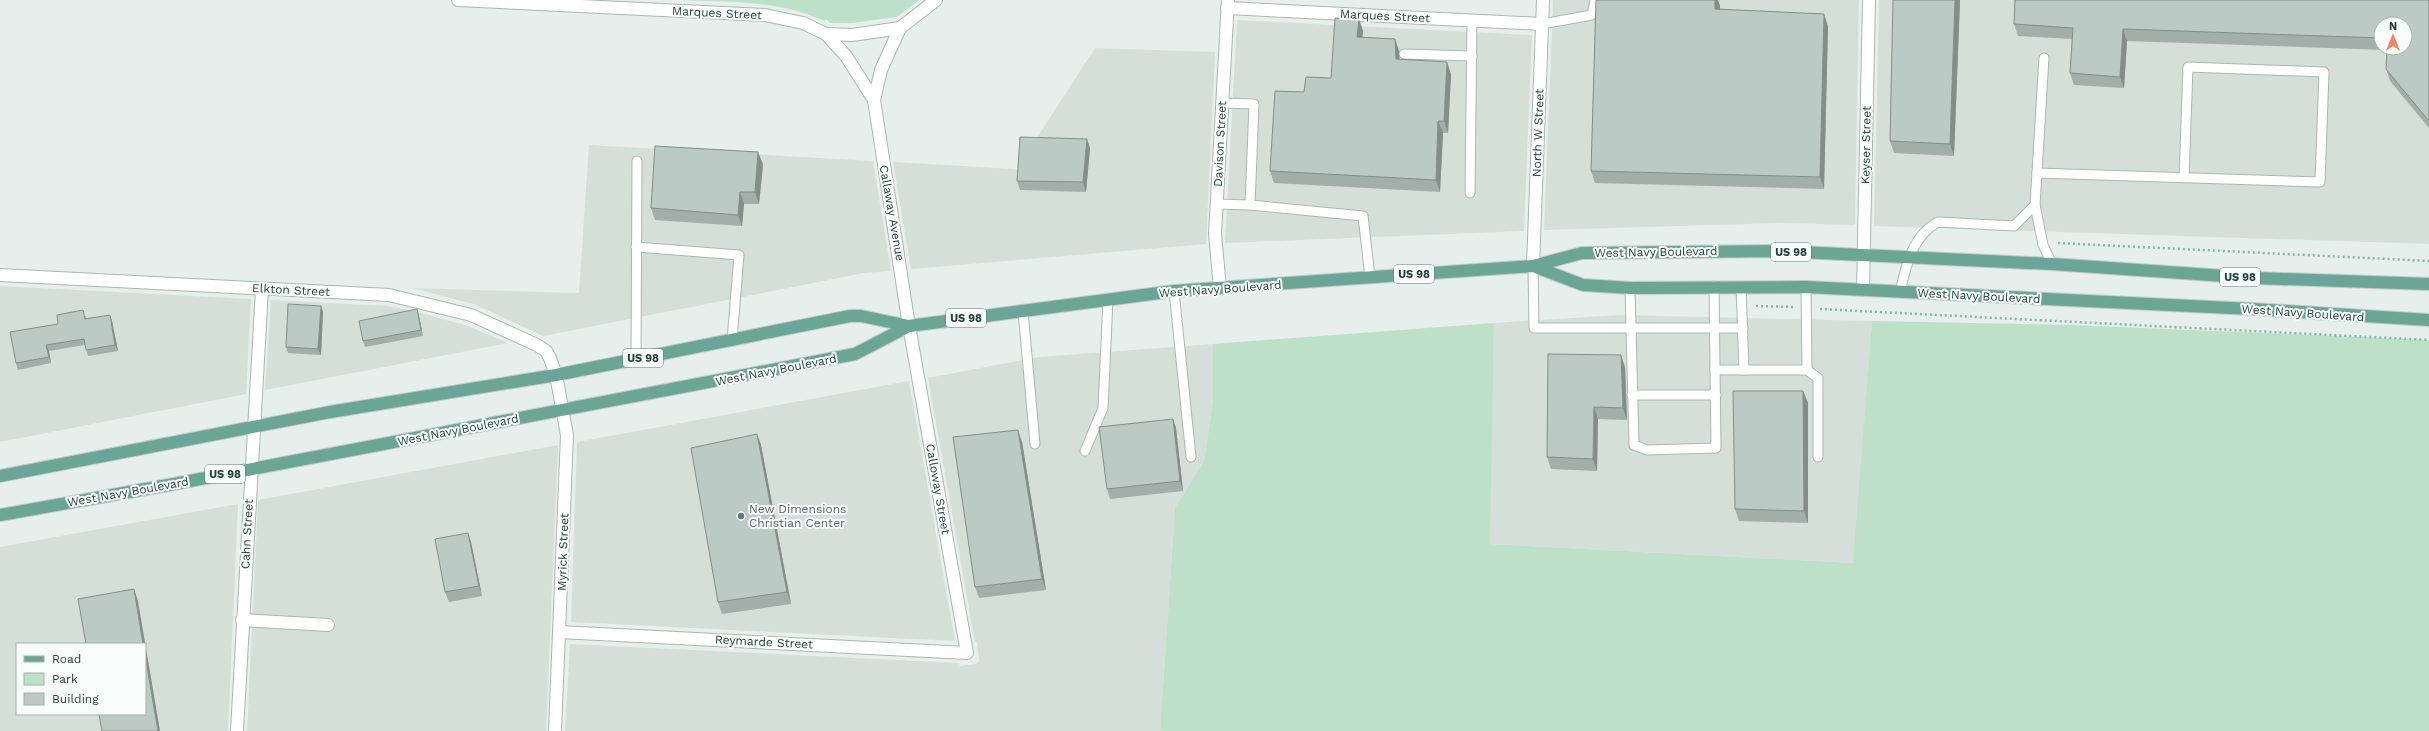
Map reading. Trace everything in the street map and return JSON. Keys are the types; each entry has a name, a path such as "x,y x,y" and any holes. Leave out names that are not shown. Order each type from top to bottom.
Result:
{"main road":[{"name":"West Navy Boulevard","path":"0,476 254,427 636,360 850,316 861,316 909,326 1174,291 1533,266 1582,253 1769,251 2052,264 2254,278 2429,284"},
{"name":"West Navy Boulevard","path":"1533,266 1583,285 1630,288 1714,286 1806,287 2252,309 2429,320"},
{"name":"West Navy Boulevard","path":"0,515 855,354 909,326"}],"street":[{"name":"Marques Street","path":"458,0 765,15 804,23 826,34 852,35 900,28"},
{"name":"Callaway Avenue","path":"909,326 874,100 881,70 900,28 936,0"},
{"name":"North W Street","path":"1533,266 1544,0"},
{"name":"Keyser Street","path":"1863,290 1869,0"},
{"name":"Marques Street","path":"1228,4 1542,24"},
{"name":"Davison Street","path":"1220,288 1216,257 1217,204 1228,4"},
{"name":"Callaway Avenue","path":"826,34 846,56 874,100"},
{"name":"Elkton Street","path":"0,275 389,295 447,307 494,324 546,351 556,375"},
{"name":"Cahn Street","path":"237,731 250,468 254,427 262,289"},
{"name":"Calloway Street","path":"909,326 967,653"},
{"name":"Myrick Street","path":"555,731 567,450 563,410 556,375"},
{"path":"242,620 328,625"},
{"name":"Reymarde Street","path":"560,632 967,653"}],"lane":[{"path":"1542,24 1592,15 1595,0"},
{"path":"1470,193 1472,20"},
{"path":"1404,54 1472,56"},
{"path":"2044,58 2035,205 2043,245 2052,264"},
{"path":"2037,173 2184,178 2320,182 2324,72 2188,67 2184,178"},
{"path":"1222,102 1254,104 1250,205"},
{"path":"636,360 637,161"},
{"path":"1217,204 1250,205 1363,216 1370,277"},
{"path":"1900,292 1908,257 1929,227 1938,222 2014,226 2035,205"},
{"path":"636,247 739,255 732,340"},
{"path":"1533,266 1534,328 1742,328"},
{"path":"1630,288 1634,445 1647,450 1716,448 1714,286"},
{"path":"1741,287 1744,370"},
{"path":"1806,287 1807,370"},
{"path":"1174,291 1191,457"},
{"path":"1085,451 1103,408 1108,299"},
{"path":"1023,311 1036,444"},
{"path":"1715,370 1807,370 1818,378 1818,457"},
{"path":"1632,395 1716,395"}],"path":[{"path":"1742,306 2429,340"}],"shaded area":[{"path":"1553,0 1859,0 1855,225 1782,223 1544,230"},
{"path":"1879,0 2429,0 2429,244 1874,226"},
{"path":"1237,20 1532,35 1524,231 1225,243"},
{"path":"1095,48 1215,52 1206,244 911,269 893,162 1030,170 1029,150"},
{"path":"589,145 873,161 891,271 864,273 543,336 474,304 411,288 579,293"},
{"path":"0,286 251,299 246,394 0,442"},
{"path":"271,300 388,306 413,311 468,326 508,343 265,390"},
{"path":"1620,315 1872,321 1854,563 1489,544 1494,323"},
{"path":"1213,344 1213,401 1204,461 1175,508 1160,731 565,731 570,644 959,663 960,666 976,664 979,661 977,642 975,642 928,378 1039,357"},
{"path":"909,381 955,641 571,622 577,442"},
{"path":"558,445 546,731 247,731 258,500"},
{"path":"238,504 228,731 0,731 0,547"}],"green space":[{"path":"681,0 919,0 897,17 852,23 830,23 826,19 824,21 789,9 754,3"},
{"path":"1872,321 2071,325 2429,340 2429,731 1160,731 1175,508 1204,461 1213,401 1213,344 1494,323 1490,544 1853,563"}],"building":[{"path":"1596,0 1715,0 1715,9 1824,14 1820,177 1591,171"},
{"path":"1893,0 1955,0 1950,144 1890,141"},
{"path":"2015,0 2429,0 2429,121 2386,69 2387,56 2413,56 2413,16 2373,16 2373,38 2123,29 2120,77 2070,73 2073,28 2014,24"},
{"path":"1335,18 1359,19 1357,37 1395,39 1396,59 1447,62 1444,121 1438,121 1436,180 1270,171 1275,91 1304,92 1306,77 1331,78"},
{"path":"1020,137 1087,139 1083,182 1017,181"},
{"path":"655,146 758,152 755,192 740,192 738,215 651,208"},
{"path":"288,304 321,306 318,349 286,347"},
{"path":"417,309 421,330 363,341 359,321"},
{"path":"83,310 85,319 110,315 115,345 86,350 84,339 46,345 49,357 16,363 10,332 58,324 57,315"},
{"path":"1548,354 1621,355 1623,408 1594,407 1593,459 1547,457"},
{"path":"1733,391 1803,391 1804,511 1735,509"},
{"path":"1173,419 1180,481 1107,489 1099,427"},
{"path":"1018,430 1042,579 975,587 953,437"},
{"path":"757,434 787,592 718,602 691,448"},
{"path":"468,533 479,586 445,592 435,539"},
{"path":"134,589 143,643 86,643 78,599"},
{"path":"146,661 158,731 102,731 99,715 146,715"}],"place":[{"name":"New Dimensions Christian Center","path":"741,516"}]}
